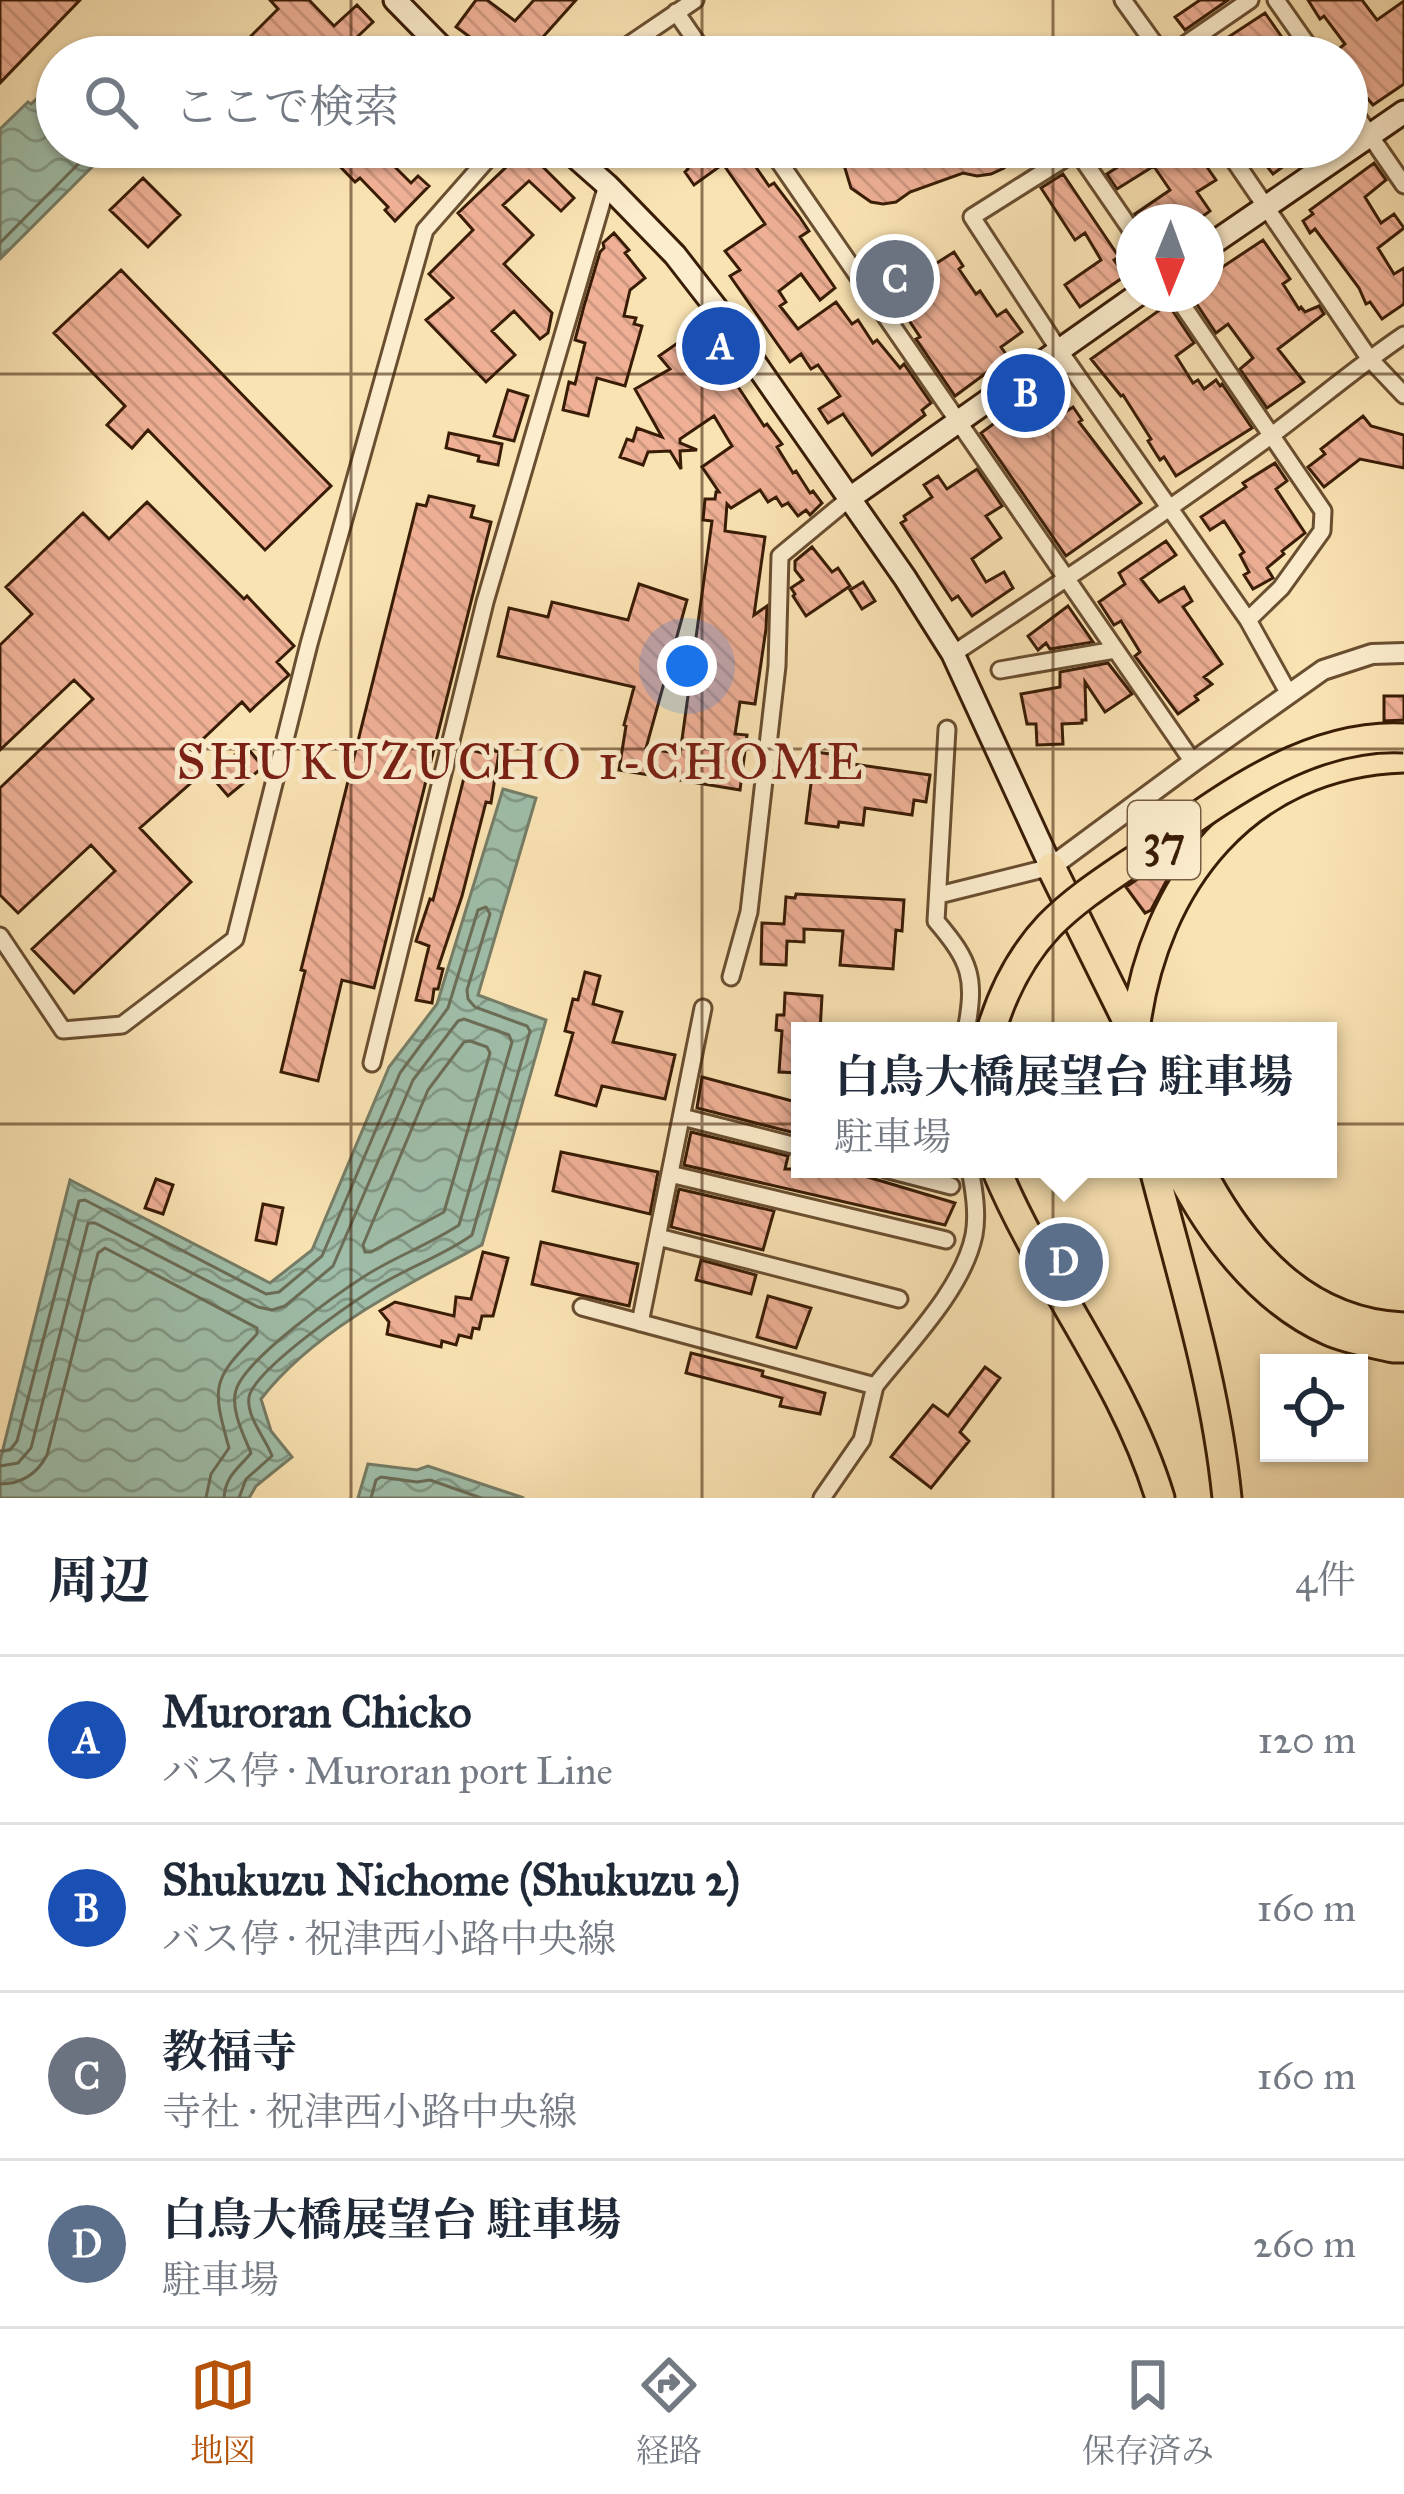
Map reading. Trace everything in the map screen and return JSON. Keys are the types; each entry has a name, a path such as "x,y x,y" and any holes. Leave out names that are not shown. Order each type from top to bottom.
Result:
{"highway":[{"name":"37","path":"995,1022 1004,989 1027,954 1052,923 1106,880 1240,788 1286,764 1337,746 1404,739"},
{"name":"37","path":"1135,1022 1155,938 1199,859 1262,802 1302,780 1348,764 1404,758"},
{"name":"37","path":"1052,867 1113,1022"},
{"name":"37","path":"1052,867 1129,1022"},
{"path":"1000,1178 1126,1410 1160,1498"},
{"path":"1156,1178 1204,1358 1227,1498"},
{"path":"1183,1178 1208,1222 1245,1269 1277,1299 1330,1332 1404,1348"},
{"path":"1205,1178 1241,1238 1274,1272 1309,1298 1372,1326 1404,1327"}],"main road":[{"path":"395,0 430,36"},
{"path":"1370,135 1404,112"},
{"path":"588,168 675,255 720,313 905,578 952,654 1052,867"},
{"path":"1224,236 1323,168"},
{"path":"850,498 1116,310"}],"street":[{"path":"641,36 695,0"},
{"path":"1123,0 1150,36"},
{"path":"1196,36 1250,0"},
{"path":"1276,0 1301,36"},
{"path":"676,12 693,36"},
{"path":"1368,132 1404,185"},
{"path":"0,936 63,1030 122,1025 235,939 309,644 425,230 480,168"},
{"path":"783,168 1193,762"},
{"path":"1050,168 972,218 1248,620 1289,694"},
{"path":"1092,168 1116,206"},
{"path":"1239,168 1369,358 1404,395"},
{"path":"372,1063 485,602 607,184"},
{"path":"1187,312 1324,512 1322,531 1281,588 1248,620"},
{"path":"952,654 1272,435 1404,335"},
{"path":"731,977 749,912 777,666 780,556 850,498"},
{"path":"1000,670 1114,650"},
{"path":"939,895 1052,867 1323,670 1372,654 1404,653"},
{"path":"947,728 936,921 966,961 972,991 967,1022"},
{"path":"640,1323 703,1009"},
{"path":"682,1117 791,1145"},
{"path":"670,1174 946,1240"},
{"path":"920,1178 951,1186"},
{"path":"822,1498 862,1440 875,1386 954,1285 969,1253 976,1221 971,1178"},
{"path":"658,1237 899,1299"},
{"path":"582,1307 875,1386"}],"water":[{"path":"36,99 36,168 91,168 0,259 0,129"},
{"path":"503,789 536,798 478,995 546,1020 482,1245 363,1311 283,1374 261,1399 271,1431 292,1457 256,1486 249,1498 0,1498 0,1461 70,1180 270,1283 312,1250 389,1067 437,1004"},
{"path":"368,1464 417,1470 428,1466 524,1498 358,1498"}],"building":[{"path":"0,0 80,0 45,36 36,36 36,46 0,83"},
{"path":"270,0 309,0 334,26 357,5 373,22 358,36 251,36 278,9"},
{"path":"476,0 487,0 515,21 534,0 576,0 544,36 468,36 456,27"},
{"path":"1200,0 1228,0 1185,30 1175,17"},
{"path":"1308,0 1362,0 1377,20 1404,1 1404,84 1373,105 1368,99 1368,36 1339,36 1324,16 1320,19"},
{"path":"1265,13 1281,36 1230,36"},
{"path":"1374,163 1386,180 1365,197 1381,223 1394,214 1404,228 1378,248 1394,274 1404,268 1404,304 1382,319 1370,302 1366,304 1315,229 1310,233 1303,221 1313,214 1310,210"},
{"path":"341,168 396,168 411,183 418,176 429,186 395,221 360,178 355,182"},
{"path":"505,168 544,168 574,198 561,211 529,181 503,205 533,235 504,264 552,313 548,333 540,339 514,311 492,331 515,355 486,382 426,320 453,298 429,274 473,230 458,213"},
{"path":"717,168 694,185 685,172"},
{"path":"726,168 757,168 769,186 774,183 809,231 800,237 835,288 820,300 801,274 779,291 786,302 780,306 798,329 836,302 852,324 858,320 873,343 877,340 900,368 904,364 931,403 922,410 925,415 872,455 843,414 828,423 819,409 840,396 818,365 811,369 801,354 790,362 730,276 740,270 725,251 765,224"},
{"path":"845,168 1004,168 977,176 963,173 883,204 851,188"},
{"path":"1116,168 1151,168 1117,189 1107,174"},
{"path":"1155,168 1208,168 1216,180 1197,192 1205,204 1150,204 1170,190"},
{"path":"1063,174 1116,253 1116,282 1080,307 1065,285 1101,260 1085,233 1075,240 1041,188"},
{"path":"143,178 180,215 148,247 110,210"},
{"path":"614,233 645,278 630,290 624,316 636,318 634,324 642,326 625,386 597,378 588,416 563,410 585,343 575,340 584,306 603,243"},
{"path":"1263,240 1290,279 1283,284 1299,309 1305,312 1319,306 1324,314 1278,349 1304,382 1267,408 1240,369 1253,358 1228,324 1216,333 1202,312 1224,312 1224,266"},
{"path":"913,248 929,268 954,252 976,294 980,291 997,316 1006,310 1022,332 1001,347 1008,357 955,396 900,307 875,279 874,274"},
{"path":"121,270 331,486 265,550 148,430 132,448 107,425 125,406 54,333"},
{"path":"1157,312 1173,312 1194,343 1176,356 1193,383 1198,380 1204,389 1216,380 1222,384 1252,428 1176,476 1164,457 1160,460 1123,395 1091,359"},
{"path":"699,328 764,426 782,444 777,447 793,473 822,503 810,515 806,510 798,516 776,497 768,502 760,490 731,508 727,504 725,531 765,537 754,615 767,606 766,629 755,704 740,702 735,734 747,735 740,790 619,770 634,687 498,656 509,608 548,617 552,602 628,620 639,584 687,600 646,748 680,754 712,521 703,520 705,499 715,499 719,492 702,467 732,446 714,416 680,439 697,450 680,451 681,469 670,451 648,452 643,465 620,457 637,428 662,437 635,389 670,369 659,356"},
{"path":"508,390 528,396 514,441 494,436"},
{"path":"1053,390 1067,411 1073,407 1079,422 1141,503 1066,556 981,433"},
{"path":"1363,416 1371,426 1404,435 1404,468 1360,459 1324,487 1308,467 1325,454 1321,449"},
{"path":"449,433 502,444 498,465 446,448"},
{"path":"1275,463 1287,481 1276,489 1305,533 1267,568 1273,578 1253,589 1244,575 1249,572 1240,555 1244,552 1224,521 1210,530 1201,517"},
{"path":"977,469 1002,506 986,516 1001,538 972,559 986,582 1004,572 1013,588 972,616 958,596 952,600 901,523 932,497 924,485 938,476 947,489"},
{"path":"429,496 474,506 471,517 491,522 374,988 342,980 318,1081 281,1072 305,971 301,970 417,504 426,506"},
{"path":"147,502 294,646 277,662 289,675 250,711 242,702 185,756 201,774 140,828 191,882 74,993 32,949 115,871 91,845 18,913 0,895 0,788 93,699 74,680 0,750 0,645 32,614 6,587 83,513 109,539"},
{"path":"1166,541 1176,555 1141,579 1159,602 1184,587 1192,601 1183,607 1222,664 1204,677 1212,684 1195,696 1198,700 1178,714 1135,656 1140,652 1121,621 1114,625 1099,602 1125,584 1119,573"},
{"path":"812,547 832,572 838,568 850,586 806,616 791,588 803,580 795,561"},
{"path":"863,582 875,601 862,609 850,590"},
{"path":"1068,606 1093,642 1050,649 1046,643 1038,650 1028,636"},
{"path":"1108,663 1132,694 1105,712 1085,682 1086,720 1062,724 1063,744 1037,745 1036,724 1027,724 1021,694 1060,687 1060,672"},
{"path":"1384,696 1404,696 1404,720 1384,721"},
{"path":"246,746 263,767 228,796 210,775"},
{"path":"483,748 499,752 491,803 486,802 438,968 443,969 438,989 434,989 432,1003 416,1000 429,946 416,941 433,900 471,750 482,753"},
{"path":"815,752 847,756 846,763 930,775 926,802 914,800 912,815 865,808 863,825 806,823"},
{"path":"1195,840 1151,910 1145,913 1126,887"},
{"path":"786,897 904,900 893,969 840,965 843,931 804,929 804,942 787,941 786,965 761,964 762,923 784,924"},
{"path":"585,972 600,976 593,1004 622,1012 613,1042 675,1055 665,1099 602,1086 596,1106 556,1095 573,1033 565,1031"},
{"path":"785,993 822,996 821,1022 791,1022 791,1073 779,1072 782,1031 776,1030 777,1015 784,1015"},
{"path":"702,1077 791,1101 791,1132 697,1108"},
{"path":"691,1132 788,1156 785,1169 791,1169 791,1178 871,1178 955,1203 945,1225 684,1165"},
{"path":"561,1152 658,1172 650,1214 553,1191"},
{"path":"156,1179 173,1185 163,1214 145,1208"},
{"path":"679,1189 774,1211 763,1250 671,1227"},
{"path":"263,1204 283,1208 276,1244 256,1240"},
{"path":"541,1242 638,1264 629,1306 532,1284"},
{"path":"483,1252 508,1258 493,1316 482,1316 471,1338 459,1335 456,1345 442,1341 441,1347 387,1334 389,1322 380,1311 395,1302 454,1316 456,1297 471,1299"},
{"path":"701,1260 756,1275 751,1294 696,1280"},
{"path":"768,1296 811,1308 796,1348 757,1337"},
{"path":"691,1353 825,1393 820,1414 780,1406 782,1398 686,1373"},
{"path":"985,1367 1000,1378 960,1432 969,1441 931,1488 891,1457 933,1405 948,1416"}],"place":[{"name":"教福寺","path":"895,279"},
{"name":"Muroran Chicko","path":"721,346"},
{"name":"Shukuzu Nichome (Shukuzu 2)","path":"1026,393"},
{"name":"白鳥大橋展望台 駐車場","path":"1064,1262"}],"district":[{"name":"SHUKUZUCHO 1-CHOME","path":"521,762"}]}
